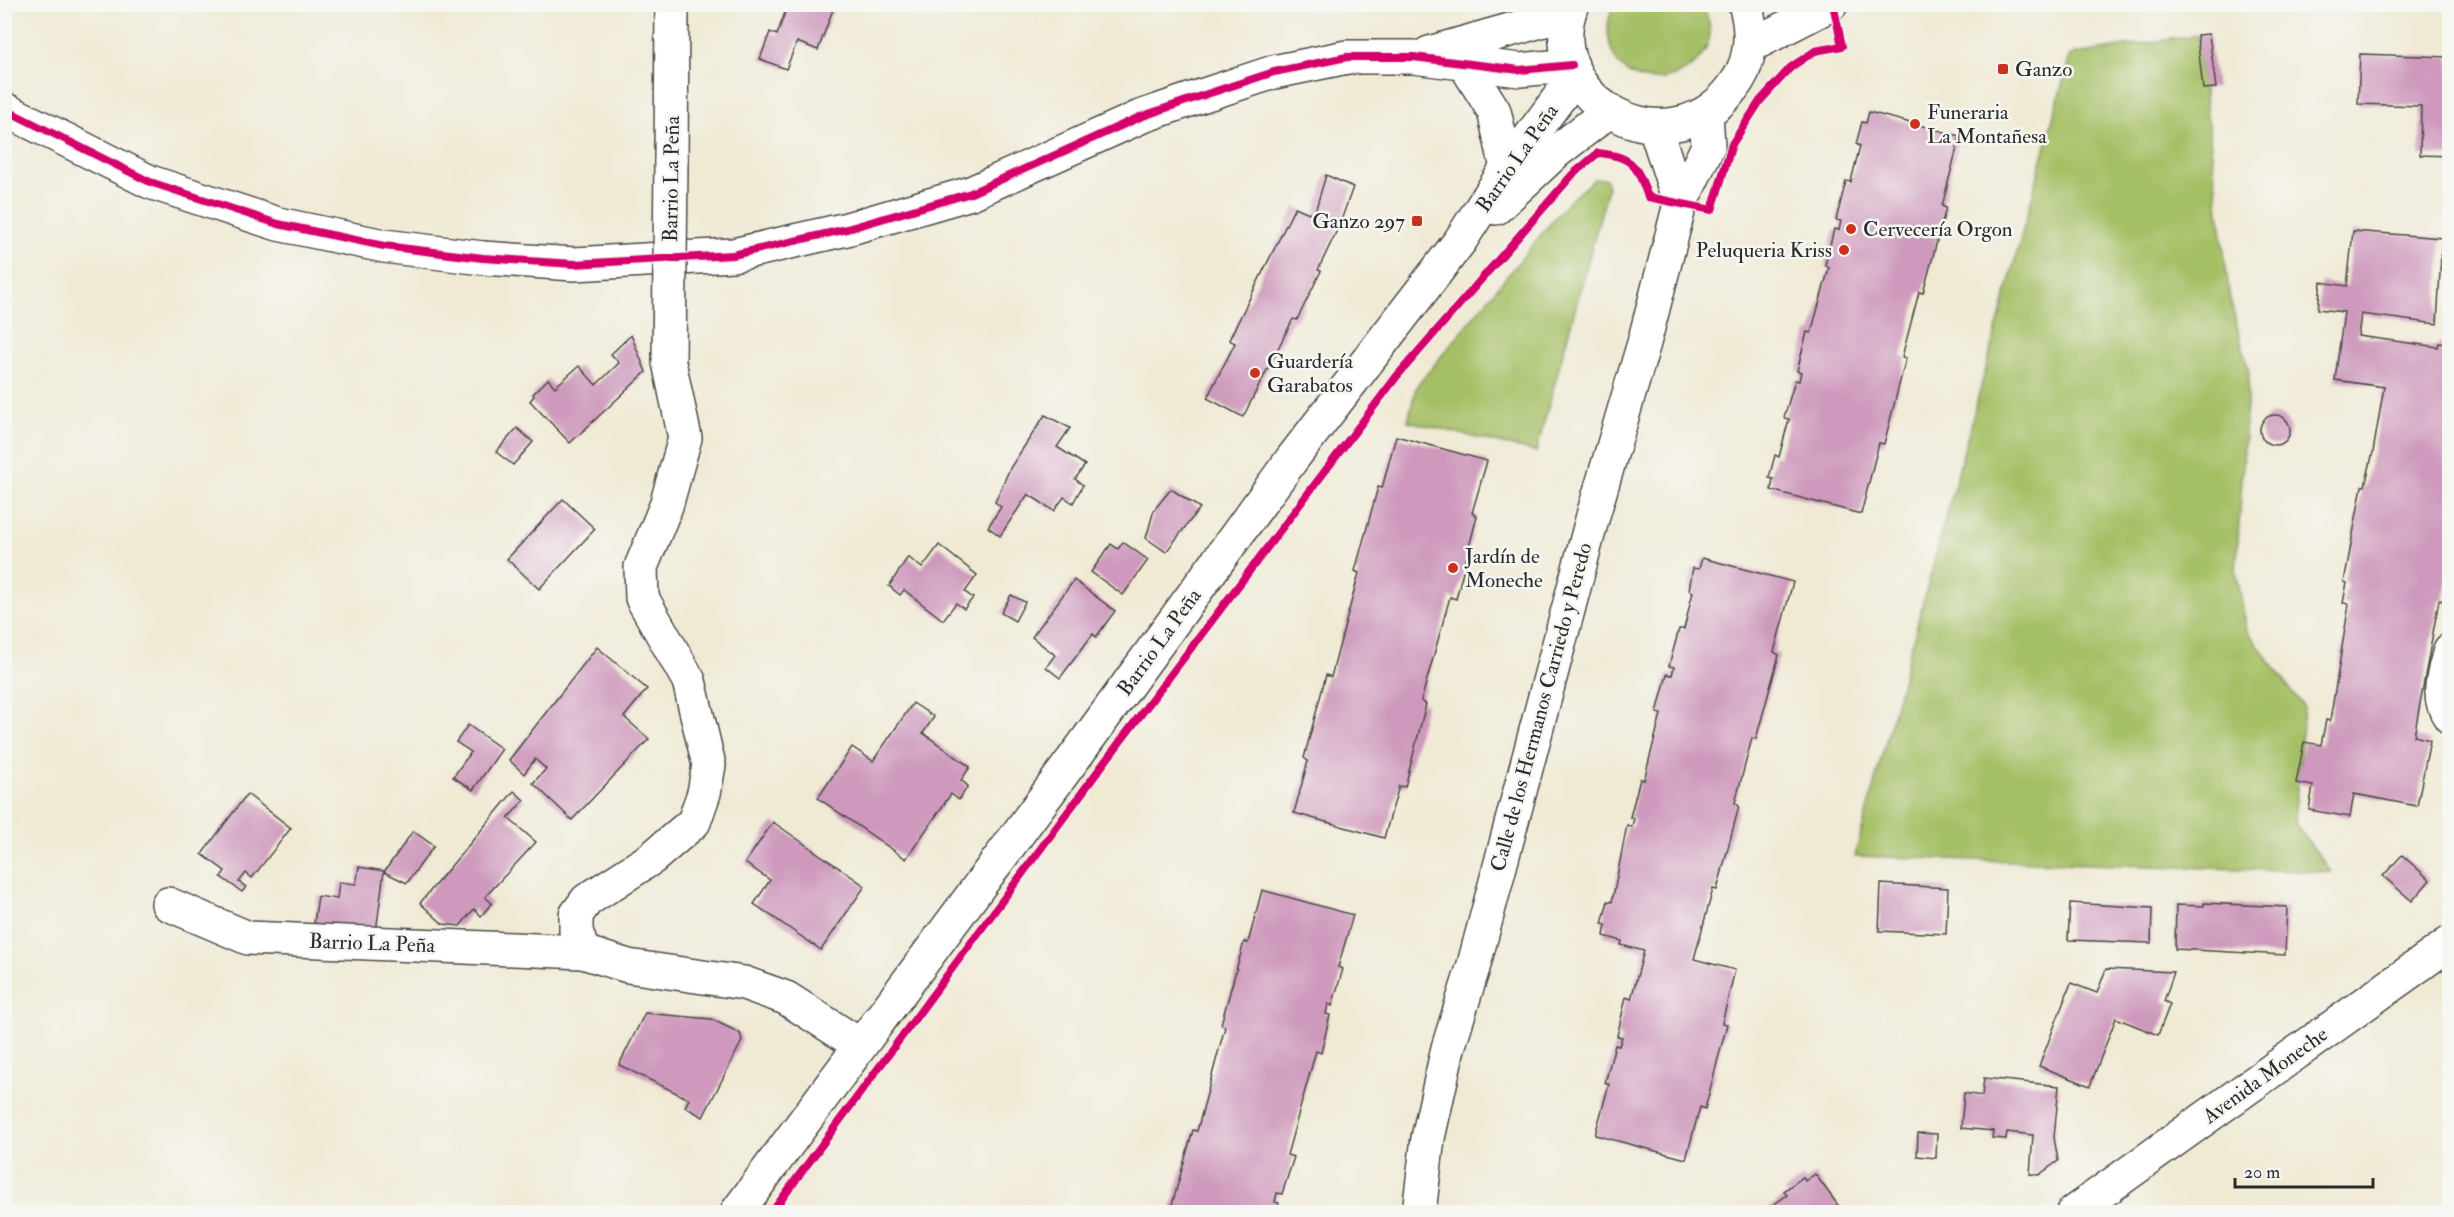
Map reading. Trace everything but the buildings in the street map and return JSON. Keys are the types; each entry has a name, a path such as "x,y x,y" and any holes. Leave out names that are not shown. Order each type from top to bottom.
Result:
{"street":[{"name":"Barrio La Peña","path":"583,951 576,931 576,915 587,900 652,858 694,822 704,793 709,765 701,723 689,681 642,598 641,567 666,506 685,438 669,362 674,57 672,4"},
{"path":"1413,57 1556,11 1574,70 1590,95 1608,111 1631,122 1655,127 1680,124 1706,114 1728,96 1743,72 1750,46 1750,18 1745,4"},
{"path":"1750,46 1831,4"},
{"path":"4,110 150,182 278,224 384,246 483,258 574,264 733,255 847,229 971,193 1140,117 1274,72 1347,57 1413,57 1520,70 1574,70"},
{"path":"1464,63 1494,111 1507,168"},
{"name":"Barrio La Peña","path":"737,1212 1324,415 1460,241 1574,70"},
{"name":"Barrio La Peña","path":"1460,241 1556,153 1608,111"},
{"name":"Calle de los Hermanos Carriedo y Peredo","path":"1419,1212 1428,1138 1448,1048 1473,968 1594,512 1644,343 1680,204 1708,146 1706,114"},
{"path":"1655,127 1680,204"},
{"path":"2450,650 2440,693 2444,709 2450,717"},
{"name":"Barrio La Peña","path":"168,904 248,938 583,951 628,966 744,983 786,998 861,1045"},
{"name":"Avenida Moneche","path":"2081,1211 2450,943"}],"green space":[{"path":"1701,4 1710,27 1706,48 1694,64 1676,75 1655,80 1635,76 1618,63 1608,31 1609,17 1615,5"},
{"path":"2197,35 2230,299 2249,372 2236,571 2247,630 2304,708 2294,822 2331,872 1855,856 2070,55"},
{"path":"1594,179 1606,179 1608,188 1536,452 1408,421 1416,387 1567,203"}],"cycle path":[{"path":"772,1212 1104,763 1397,376 1573,174 1598,153 1610,154 1632,164 1637,170 1648,197 1712,210 1732,144 1760,101 1791,67 1815,51 1842,46 1833,4"},
{"path":"4,109 150,182 278,224 384,246 483,258 574,264 733,255 847,229 971,193 1140,117 1201,96 1274,72 1347,57 1413,57 1520,70 1572,65"}],"place":[{"name":"Ganzo","path":"2003,69"},
{"name":"Funeraria La Montañesa","path":"1915,124"},
{"name":"Ganzo 297","path":"1417,221"},
{"name":"Cervecería Orgon","path":"1851,229"},
{"name":"Peluqueria Kriss","path":"1844,250"},
{"name":"Guardería Garabatos","path":"1255,373"},
{"name":"Jardín de Moneche","path":"1453,568"}]}
